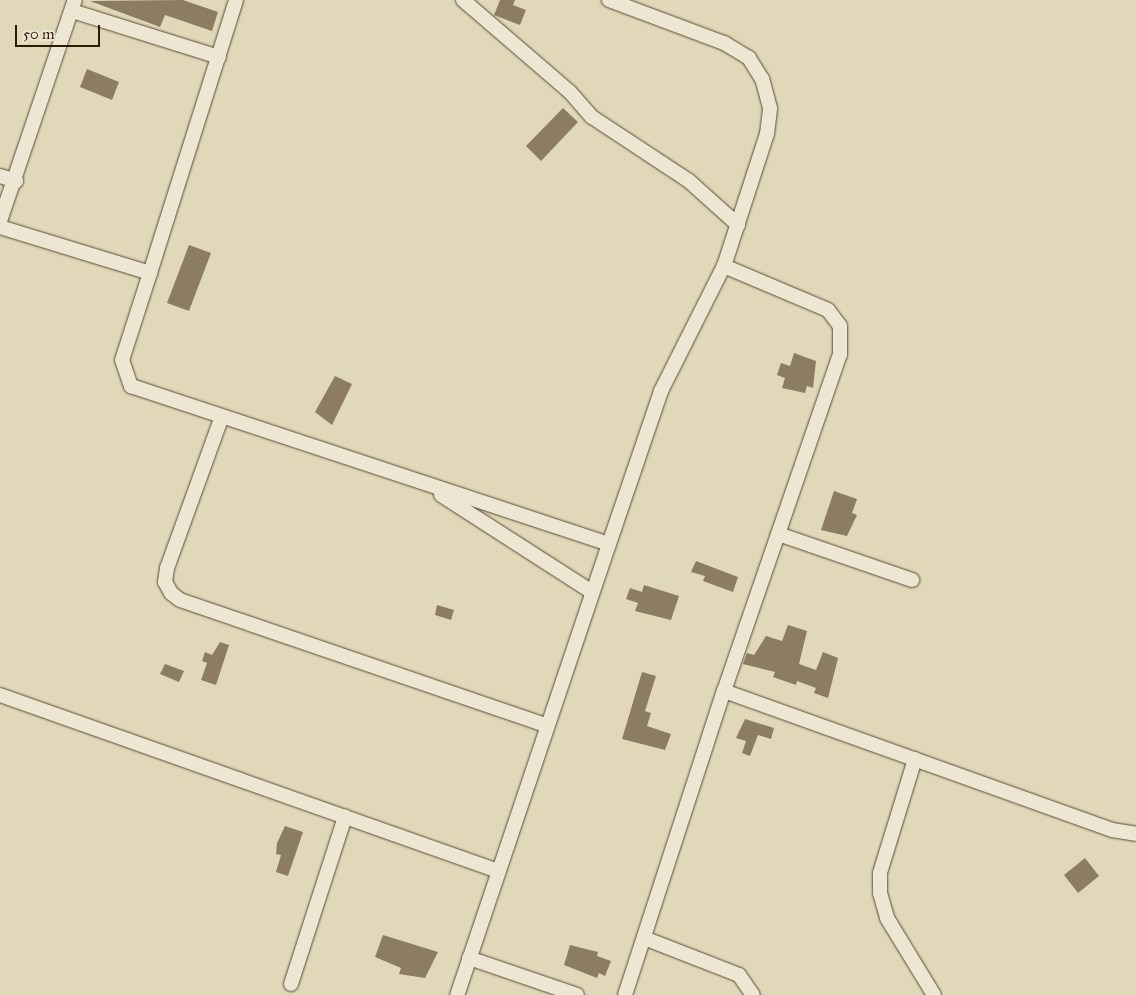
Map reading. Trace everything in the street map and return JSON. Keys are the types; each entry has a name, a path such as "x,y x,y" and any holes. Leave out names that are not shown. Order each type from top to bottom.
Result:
{"street":[{"path":"236,0 122,360 124,376 132,386 221,419 609,544"},
{"path":"463,0 592,117 689,181 738,225"},
{"path":"457,995 661,391 724,266 767,134 770,108 762,79 749,58 724,43 609,0"},
{"path":"0,221 16,181 73,5 219,57"},
{"path":"0,176 16,181"},
{"path":"0,227 150,273"},
{"path":"625,995 724,691 840,355 840,326 820,305 724,266"},
{"path":"221,419 167,568 165,582 171,593 180,600 547,726"},
{"path":"425,485 592,592"},
{"path":"778,534 912,580"},
{"path":"724,691 1112,830 1136,834"},
{"path":"0,695 498,871"},
{"path":"915,760 880,873 880,893 887,918 934,995"},
{"path":"291,984 345,817"},
{"path":"644,938 739,975 753,995"},
{"path":"469,958 577,995"}],"building":[{"path":"183,0 218,12 212,31 165,15 160,27 90,1"},
{"path":"500,0 515,0 513,5 526,10 520,25 494,15"},
{"path":"87,69 119,82 112,100 80,87"},
{"path":"563,108 578,122 541,161 526,146"},
{"path":"189,245 211,253 189,311 167,303"},
{"path":"794,353 816,361 813,388 807,386 805,393 782,388 785,378 777,375 781,363 790,366"},
{"path":"335,376 352,384 332,425 315,412"},
{"path":"834,491 857,499 852,513 857,515 847,536 821,530"},
{"path":"696,561 738,577 733,592 703,581 705,576 691,572"},
{"path":"644,585 679,596 671,620 635,611 638,603 626,599 630,588 642,592"},
{"path":"437,605 454,610 451,620 435,615"},
{"path":"788,625 807,631 799,664 816,670 823,652 838,658 828,698 814,693 816,688 797,681 796,685 773,677 775,672 743,664 747,653 754,655 766,636 782,641"},
{"path":"220,642 229,645 216,685 201,680 207,663 202,661 205,652 212,655"},
{"path":"165,664 184,671 179,682 160,674"},
{"path":"642,672 656,676 645,711 651,713 647,726 671,734 665,750 622,739"},
{"path":"745,719 774,728 771,739 758,735 750,756 742,753 746,741 736,738"},
{"path":"285,826 303,832 288,876 276,872 281,855 276,854 277,843"},
{"path":"1085,858 1099,876 1078,893 1064,875"},
{"path":"383,935 438,952 425,978 399,974 401,968 375,957"},
{"path":"570,945 598,952 597,956 611,961 605,976 599,973 597,978 564,965"}]}
